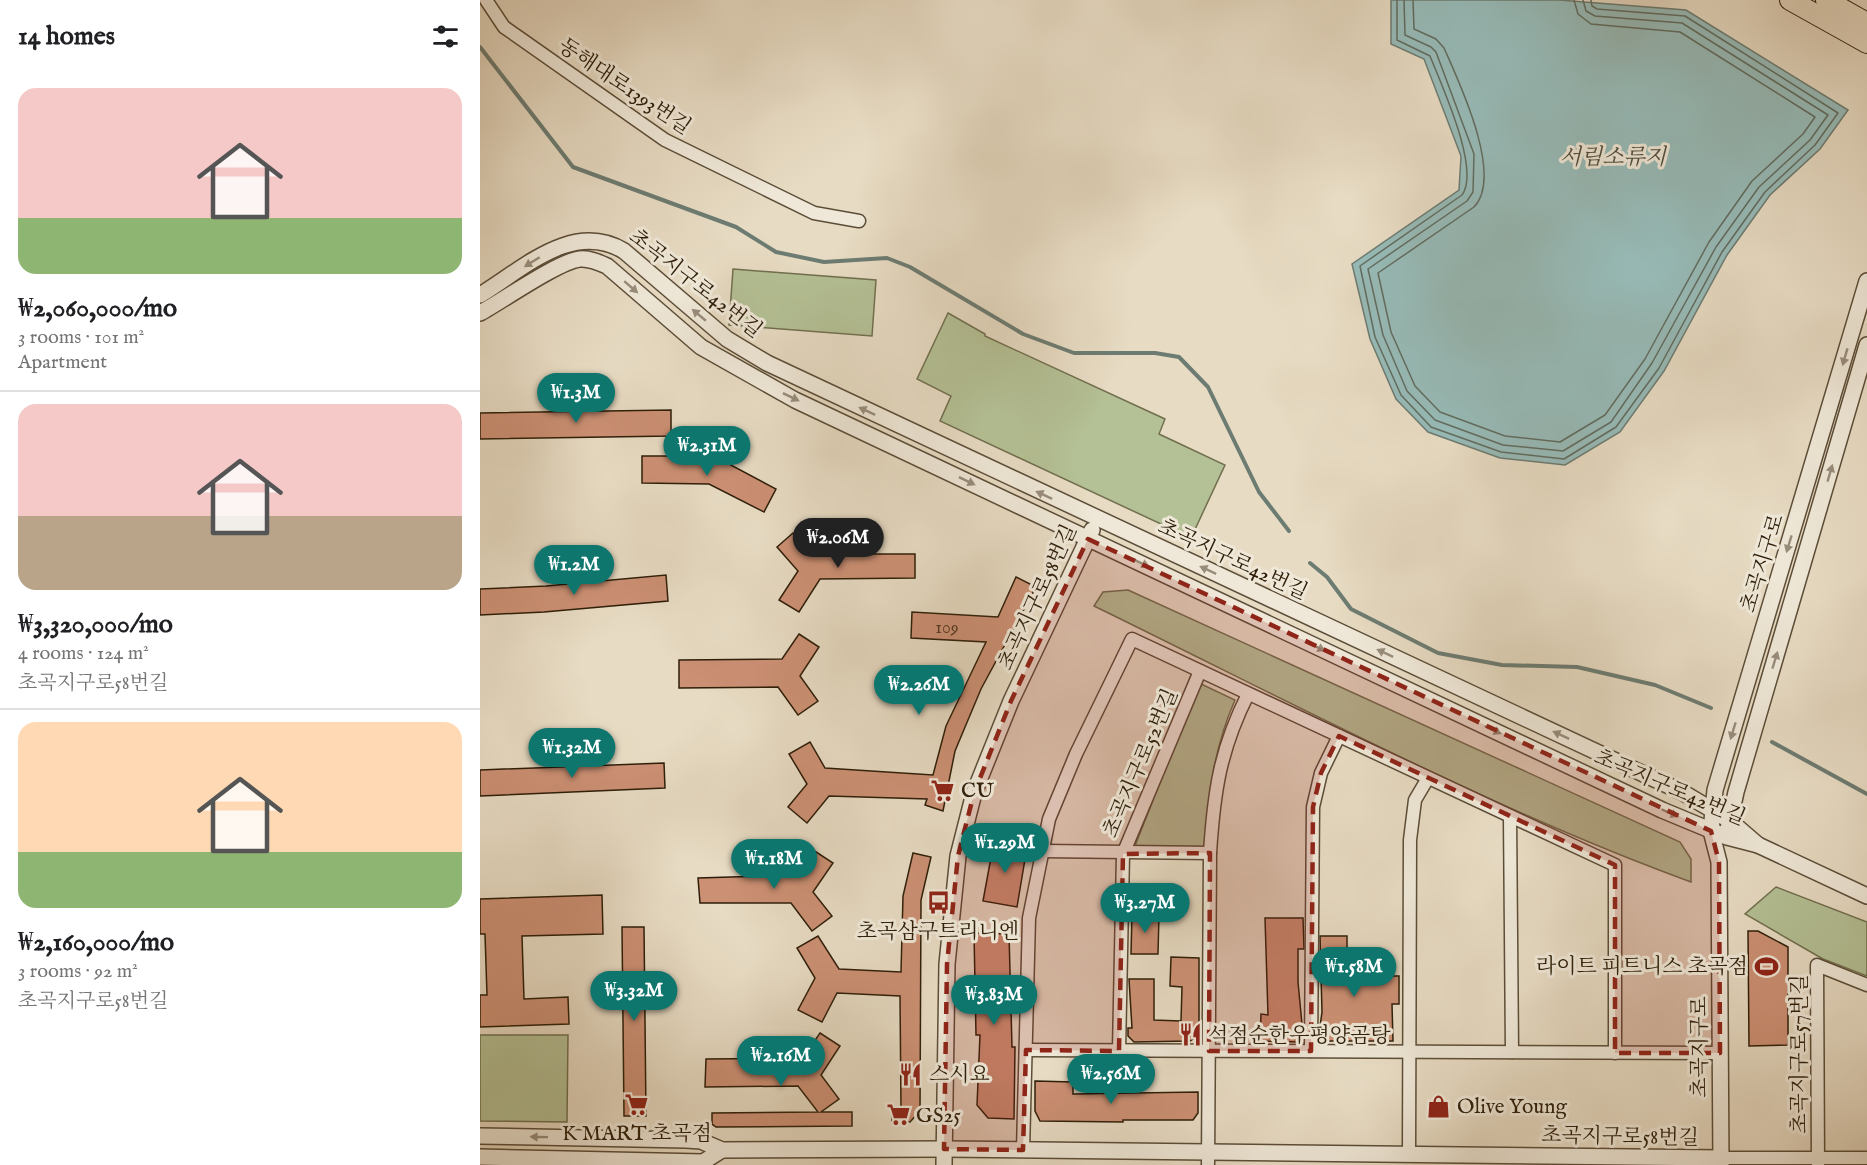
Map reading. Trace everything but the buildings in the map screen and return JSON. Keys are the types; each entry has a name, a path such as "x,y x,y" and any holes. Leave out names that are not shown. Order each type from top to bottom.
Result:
{"main road":[{"path":"1790,0 1867,42"},
{"path":"1826,0 1867,23"}],"street":[{"name":"동해대로1393번길","path":"486,0 504,27 665,141 814,213 859,220"},
{"name":"초곡지구로42번길","path":"480,295 556,248 585,239 611,243 624,251 727,339 767,363 1682,792 1729,820 1758,845"},
{"name":"초곡지구로42번길","path":"480,313 563,264 582,258 607,266 701,347 744,373 1088,539 1595,778 1711,831 1758,845"},
{"name":"초곡지구로","path":"1720,1162 1719,857 1711,831 1715,790 1867,281"},
{"name":"초곡지구로","path":"1719,857 1727,837 1729,820 1867,345"},
{"name":"초곡지구로58번길","path":"944,1165 946,964 958,856 974,794 1011,701 1097,519"},
{"path":"1023,1150 1025,1002 1029,918 1049,819 1076,754 1132,639 1615,865 1615,1053"},
{"name":"초곡지구로52번길","path":"1119,1051 1123,854 1200,671"},
{"path":"1208,1159 1210,853 1214,802 1221,759 1232,727 1248,694"},
{"path":"1311,1052 1313,807 1321,773 1339,736"},
{"path":"1595,778 1604,755"},
{"path":"1409,1155 1411,820 1415,800 1428,778"},
{"path":"1510,816 1512,1052"},
{"path":"1758,845 1867,896"},
{"path":"1043,851 1123,854 1210,853"},
{"name":"초곡지구로57번길","path":"1818,1162 1817,965 1867,985"},
{"path":"1026,1050 1720,1053"},
{"name":"초곡지구로58번길","path":"480,1136 686,1140 701,1141 722,1150 944,1149 1023,1150 1208,1159 1409,1155 1519,1160 1720,1162"},
{"name":"초곡지구로58번길","path":"480,1157 703,1162 722,1150"},
{"name":"초곡지구로57번길","path":"1720,1162 1818,1162 1867,1158"}],"highlighted area":[{"path":"1088,539 1711,831 1719,862 1720,1053 1615,1053 1615,865 1339,736 1321,773 1313,807 1311,1051 1209,1051 1210,853 1123,854 1119,1051 1026,1050 1023,1150 944,1149 947,964 958,856 974,793 1011,701"}],"green space":[{"path":"733,269 876,280 872,336 729,325"},
{"path":"948,313 985,336 1165,419 1159,434 1225,465 1191,538 940,421 951,396 917,379"},
{"path":"1128,590 1680,842 1691,859 1691,882 1615,853 1464,787 1094,606 1103,592"},
{"path":"1199,683 1235,700 1222,736 1213,772 1205,847 1135,846"},
{"path":"1776,887 1867,922 1867,976 1823,959 1745,914"},
{"path":"480,1035 568,1035 567,1122 480,1121"}],"water":[{"name":"서림소류지","path":"1391,0 1559,0 1686,10 1848,110 1820,149 1770,195 1727,255 1664,371 1620,432 1565,465 1500,458 1428,432 1396,399 1370,339 1352,264 1459,190 1461,156 1424,59 1391,44"}],"waterway":[{"path":"480,47 573,167 736,227 776,252 824,262 887,258 910,267 1023,334 1074,353 1155,353 1179,357 1208,387 1259,492 1289,531"},
{"path":"1310,563 1327,577 1351,609 1438,653 1502,665 1577,667 1655,685 1711,708"},
{"path":"1772,742 1867,794"}],"place":[{"name":"CU","path":"943,790"},
{"name":"초곡삼구트리니엔","path":"938,903"},
{"name":"라이트 피트니스 초곡점","path":"1766,966"},
{"name":"석점순한우평양곰탕","path":"1190,1035"},
{"name":"스시요","path":"911,1074"},
{"name":"K MART 초곡점","path":"637,1105"},
{"name":"Olive Young","path":"1439,1106"},
{"name":"GS25","path":"898,1115"}]}
